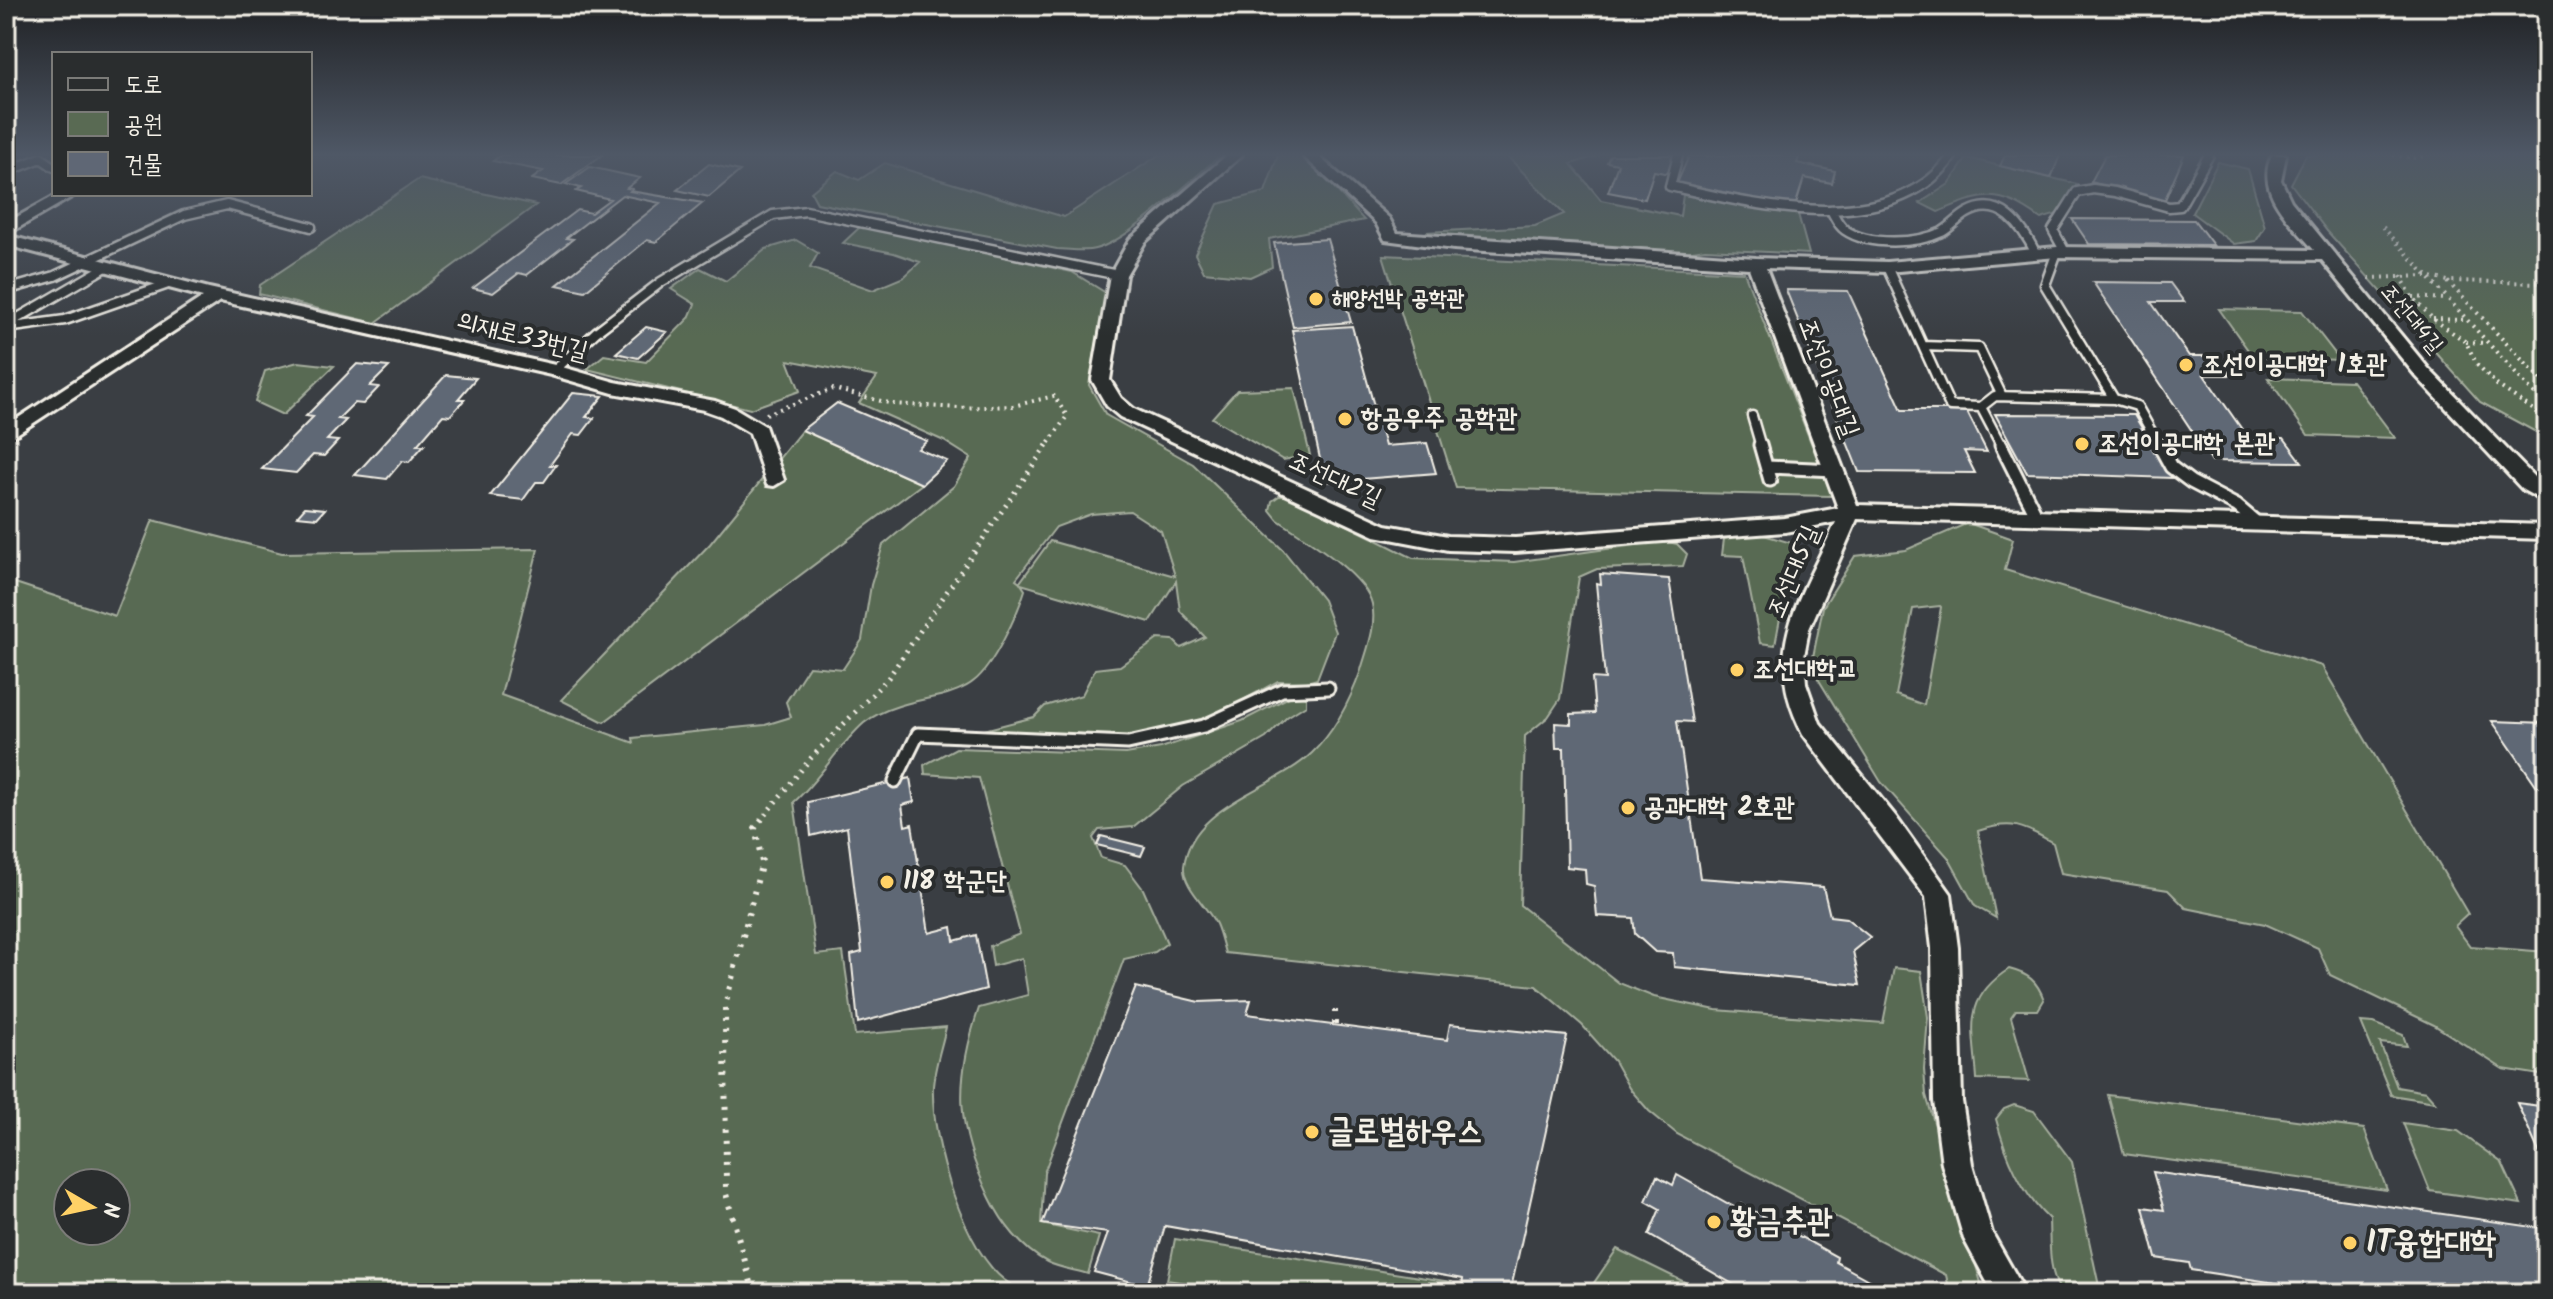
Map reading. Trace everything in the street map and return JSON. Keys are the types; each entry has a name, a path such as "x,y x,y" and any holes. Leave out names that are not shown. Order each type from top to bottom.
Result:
{"street":[{"path":"6,230 31,216"},
{"name":"조선대2길","path":"1165,216 1138,239 1118,275 1101,380 1119,408 1382,531 1448,543 1515,545 1785,525 1850,512"},
{"path":"1377,216 1391,237 1454,244 1756,263 1887,267 2061,252 2326,255"},
{"name":"조선대4길","path":"2296,216 2422,372 2538,490"},
{"name":"의재로33번길","path":"6,240 218,295 555,370 613,387 708,405 747,421"},
{"name":"조선이공대길","path":"1756,263 1850,512"},
{"path":"6,435 218,295"},
{"path":"747,421 763,438 774,480"},
{"path":"2536,531 2534,520 2538,490"},
{"name":"조선대5길","path":"2010,1293 1979,1239 1957,1164 1948,1101 1945,948 1938,894 1811,728 1795,683 1793,656 1798,629 1850,512 2536,531"}],"lane":[{"path":"6,290 55,276 183,216"},
{"path":"268,216 311,227"},
{"path":"555,370 596,332 661,282 772,216"},
{"path":"829,216 1118,275"},
{"path":"1835,216 1844,230 1855,236 1890,239 1936,234 1964,216"},
{"path":"2014,216 2025,229 2036,254"},
{"path":"2062,216 2053,230 2061,252 2045,285 2114,399"},
{"path":"6,327 106,267"},
{"path":"1887,267 1950,406 1981,407 1995,396 2002,396 2114,399 2137,406 2171,467 2191,482 2237,506 2257,523"},
{"path":"6,327 43,325 171,283"},
{"path":"1923,346 1979,348 2002,396"},
{"path":"1981,407 2037,517"},
{"path":"1752,416 1770,480"},
{"path":"1767,467 1835,470"},
{"path":"895,781 918,734 1128,743 1204,726 1282,690 1328,688"}],"path":[{"path":"2383,227 2547,408"},
{"path":"2400,276 2412,297 2433,319 2466,342 2476,363 2497,385 2547,419"},
{"path":"2385,279 2427,276 2448,281 2547,283"},
{"path":"2448,281 2547,386"},
{"path":"2412,297 2448,299"},
{"path":"2433,319 2467,320"},
{"path":"2466,342 2488,343"},
{"path":"747,421 833,389 893,404 959,408 1013,406 1054,396 1067,416 888,678 811,758 755,828 762,862 725,1006 726,1194 754,1293"},
{"path":"1335,1010 1335,1025"}],"green space":[{"path":"364,216 522,216 375,323 259,294 260,285"},
{"path":"883,216 1059,216 1151,216 1109,243 1091,250 1081,250 1057,249"},
{"path":"1213,216 1360,216 1364,220 1269,239 1272,267 1250,277 1204,272 1195,254"},
{"path":"1560,216 1798,216 1809,254 1705,249 1668,255 1436,236 1426,232 1535,226"},
{"path":"2196,216 2262,216 2265,227 2256,241 2234,244"},
{"path":"2315,216 2547,216 2547,438 2480,402"},
{"path":"862,225 1072,272 1106,293 1089,385 1106,415 1193,464 1283,550 1323,600 1335,632 1317,679 1307,682 1278,681 1214,716 1124,739 984,730 1034,717 1045,706 1082,695 1095,669 1120,666 1158,639 1173,640 1181,648 1205,637 1180,611 1176,581 1150,622 1021,584 1025,590 1004,639 971,684 944,695 900,705 872,717 794,802 816,955 843,952 855,1035 946,1027 933,1087 944,1165 978,1249 993,1270 1012,1285 1033,1293 6,1293 6,580 115,616 153,520 282,553 538,549 501,695 634,743 633,738 765,725 791,717 786,702 809,666 843,669 862,640 871,585 883,545 954,486 971,458 944,441 859,403 877,377 788,360 800,391 750,409 587,369 604,355 646,362 689,318 695,304 671,289 700,268 726,281 766,249 796,240 818,253 810,268 873,290 904,277 920,262 894,253 843,243","holes":["1130,511 1161,531 1175,576 1050,541 1020,582 1016,579 1056,527 1091,514"]},
{"path":"1383,255 1744,272 1832,496 1456,488"},
{"path":"2219,309 2302,311 2340,360 2253,357"},
{"path":"298,362 334,366 283,415 255,402 265,371"},
{"path":"2268,378 2352,381 2395,438 2308,435"},
{"path":"1294,388 1310,455 1283,460 1212,418 1237,390"},
{"path":"802,430 922,484 604,722 561,700 710,544"},
{"path":"1279,496 1289,496 1413,558 1514,562 1664,541 1677,544 1687,554 1683,566 1597,569 1579,577 1560,699 1548,717 1525,736 1520,905 1619,983 1654,997 1716,1010 1883,1023 1894,968 1921,971 1928,1017 1924,1069 1926,1095 1984,1293 1950,1293 1946,1275 1677,1134 1649,1111 1629,1088 1614,1061 1582,1025 1536,986 1225,953 1216,924 1184,873 1190,845 1201,828 1217,813 1296,766 1321,744 1352,693 1372,629 1372,604 1367,592 1332,557 1278,520 1270,510 1272,501"},
{"path":"1968,523 2013,539 2005,570 2322,666 2468,914 2455,926 2470,946 2547,952 2547,1076 2503,1069 2434,1025 2330,975 2318,948 2265,924 2186,908 2168,890 2061,873 2053,843 2025,828 2008,825 1978,831 1996,918 1975,906 1948,857 1881,782 1811,667 1823,607 1855,556 1906,550","holes":["1941,607 1924,705 1896,695 1913,609"]},
{"path":"1753,532 1795,544 1801,563 1784,597 1775,645 1760,643 1743,556 1722,555 1724,539"},
{"path":"1295,694 1306,697 1306,705 1287,717 1266,738 1183,786 1133,827 1099,830 1093,838 1101,858 1125,865 1143,889 1167,943 1155,952 1124,959 1044,1173 1041,1224 1099,1236 1088,1274 1052,1264 1021,1243 995,1207 970,1149 962,1104 965,1059 979,1008 1028,995 1022,958 993,966 990,946 1020,934 979,778 925,774 924,765 956,748 1126,754 1161,748 1242,721"},
{"path":"2009,969 2031,979 2044,1000 2038,1010 2016,1010 2011,1017 2029,1081 1977,1079 1973,1030 1977,1004 1983,992"},
{"path":"2361,1022 2373,1023 2403,1035 2407,1046 2380,1043 2397,1087 2426,1092 2435,1102 2391,1095"},
{"path":"2108,1095 2364,1129 2387,1190 2124,1154"},
{"path":"2014,1105 2034,1111 2072,1162 2099,1286 2107,1293 2062,1293 2057,1285 2051,1258 2049,1219 2030,1198 2016,1174 1996,1119 2004,1109"},
{"path":"2403,1123 2458,1131 2502,1163 2521,1204 2430,1191"},
{"path":"1175,1239 1452,1282 1451,1293 1247,1293 1167,1280"},
{"path":"1617,1249 1707,1293 1587,1293"}],"building":[{"path":"570,216 595,216 566,238 573,239 527,275 519,273 493,293 473,288"},
{"path":"644,216 688,216 656,242 647,240 585,291 557,285"},
{"path":"2072,219 2194,220 2213,245 2089,244"},
{"name":"해양선박 공학관","path":"1327,239 1351,322 1293,327 1274,243"},
{"name":"조선이공대학 1호관","path":"2093,282 2170,283 2184,302 2151,302 2189,356 2216,356 2230,375 2204,375 2248,438 2284,438 2302,462 2212,461"},
{"path":"1786,290 1848,291 1902,410 1966,410 1987,452 1964,451 1975,473 1859,472"},
{"name":"항공우주 공학관","path":"1352,326 1385,446 1427,443 1436,473 1325,482 1292,330"},
{"path":"646,327 667,332 638,358 616,353"},
{"path":"357,364 389,367 370,386 379,387 363,404 354,403 338,419 346,420 327,440 338,441 324,456 313,455 296,473 262,469 313,417 306,416"},
{"path":"446,375 476,378 458,399 465,399 450,416 443,415 417,445 424,445 409,462 402,461 387,479 355,475"},
{"path":"573,393 603,396 586,417 594,418 581,435 573,434 550,465 556,465 544,482 536,482 523,500 490,496"},
{"path":"837,403 927,441 918,449 947,461 922,484 802,430"},
{"name":"조선이공대학 본관","path":"1995,414 2134,415 2172,478 2027,473"},
{"path":"305,507 325,509 317,518 297,516"},
{"name":"공과대학 2호관","path":"1600,574 1669,579 1692,722 1677,721 1700,878 1823,887 1830,916 1846,918 1870,937 1853,951 1860,985 1674,967 1673,953 1655,952 1635,934 1633,918 1597,916 1594,886 1586,884 1585,869 1567,867 1564,748 1556,748 1555,723 1571,724 1571,714 1595,713 1592,678 1605,679 1596,583 1601,584"},
{"path":"2492,721 2547,723 2547,801 2499,731"},
{"name":"118 학군단","path":"910,778 914,802 902,805 905,826 912,824 929,933 952,927 954,941 976,935 986,989 858,1023 851,955 862,952 847,827 811,836 808,802"},
{"path":"1101,836 1145,847 1141,856 1097,845"},
{"name":"글로벌하우스","path":"1136,987 1199,1002 1251,1000 1247,1014 1447,1040 1450,1024 1567,1036 1510,1293 1461,1293 1463,1279 1165,1226 1147,1286 1094,1272 1108,1233 1042,1224"},
{"name":"IT융합대학","path":"2517,1103 2547,1107 2547,1170"},
{"name":"IT융합대학","path":"2153,1172 2547,1229 2547,1293 2340,1293 2191,1270 2189,1263 2156,1258 2143,1207 2164,1210"},
{"name":"황금추관","path":"1677,1175 1736,1208 1741,1204 1837,1257 1836,1262 1892,1293 1748,1293 1649,1235 1660,1209 1646,1201 1657,1176 1673,1185"}],"place":[{"name":"해양선박 공학관","path":"1316,299"},
{"name":"조선이공대학 1호관","path":"2186,365"},
{"name":"항공우주 공학관","path":"1345,419"},
{"name":"조선이공대학 본관","path":"2082,444"},
{"name":"조선대학교","path":"1737,670"},
{"name":"공과대학 2호관","path":"1628,808"},
{"name":"118 학군단","path":"887,882"},
{"name":"글로벌하우스","path":"1312,1132"},
{"name":"황금추관","path":"1714,1222"},
{"name":"IT융합대학","path":"2350,1243"}]}
